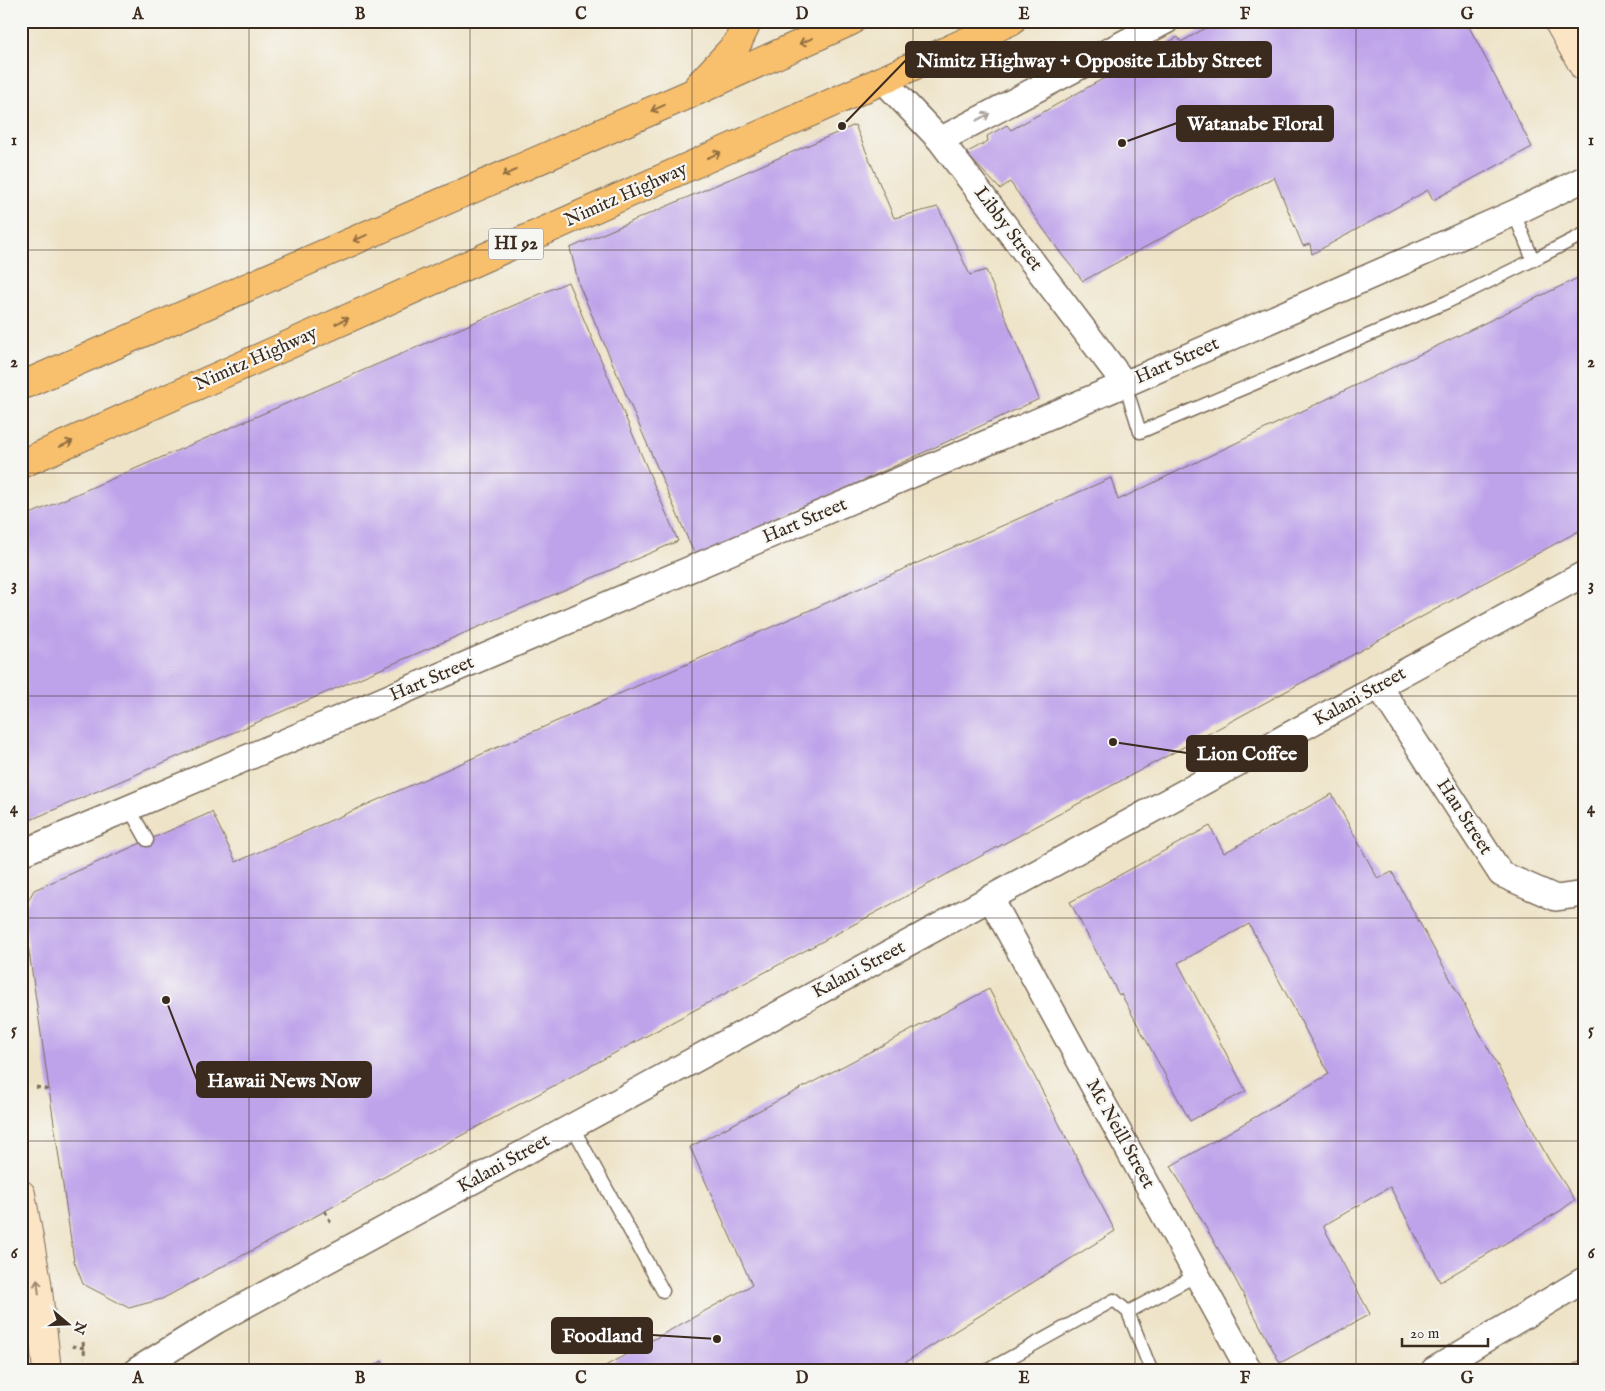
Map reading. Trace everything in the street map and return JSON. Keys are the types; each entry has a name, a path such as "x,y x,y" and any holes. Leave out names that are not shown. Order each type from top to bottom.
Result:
{"main road":[{"path":"690,94 737,44 748,21"},
{"path":"21,386 690,94 850,21"},
{"name":"Nimitz Highway","path":"21,464 1011,21"},
{"path":"1558,21 1584,67"},
{"path":"21,1194 37,1282 47,1370"}],"street":[{"path":"940,140 1166,21"},
{"name":"Libby Street","path":"882,80 940,140 1124,384"},
{"name":"Hart Street","path":"21,853 1124,384 1514,213 1584,179"},
{"name":"Kalani Street","path":"137,1370 216,1321 1584,574"},
{"name":"Hau Street","path":"1379,686 1501,874 1556,898 1584,894"},
{"name":"Mc Neill Street","path":"991,899 1249,1370"},
{"path":"1435,1369 1584,1280"}],"lane":[{"path":"1514,213 1533,260"},
{"path":"1124,384 1140,432 1447,302 1584,234"},
{"path":"129,808 147,840"},
{"path":"572,1126 663,1291"},
{"path":"1128,1312 1197,1275"},
{"path":"988,1370 1114,1300 1128,1312 1150,1370"}],"path":[{"path":"36,1087 50,1090"},
{"path":"325,1211 331,1224"},
{"path":"83,1342 85,1358"},
{"path":"72,1346 84,1348"}],"building":[{"path":"1218,21 1466,21 1532,147 1433,200 1428,190 1312,254 1310,244 1303,246 1274,177 1083,281 1010,182 1000,189 966,153 988,141 987,136 1007,125 1011,130 1178,37 1181,42"},
{"path":"855,125 894,218 938,207 970,275 986,270 1039,399 696,558 579,285 570,248"},
{"path":"1584,275 1584,528 1219,728 373,1183 162,1299 129,1308 83,1284 74,1261 23,910 34,890 212,812 236,862 1111,478 1118,500"},
{"path":"568,282 678,541 21,824 21,518"},
{"path":"1332,794 1378,879 1392,872 1549,1160 1575,1200 1560,1211 1440,1282 1390,1187 1323,1226 1370,1314 1280,1363 1171,1166 1329,1074 1249,924 1178,963 1246,1091 1190,1121 1121,994 1119,995 1070,902 1210,826 1224,853"},
{"path":"989,989 1115,1231 893,1370 598,1370 752,1285 690,1147"},
{"path":"1584,1358 1584,1370 1564,1370"},
{"path":"382,1361 386,1370 367,1370"}],"place":[{"name":"Nimitz Highway + Opposite Libby Street","path":"842,126"},
{"name":"Watanabe Floral","path":"1122,143"},
{"name":"Lion Coffee","path":"1113,742"},
{"name":"Hawaii News Now","path":"166,1000"},
{"name":"Foodland","path":"717,1339"}]}
